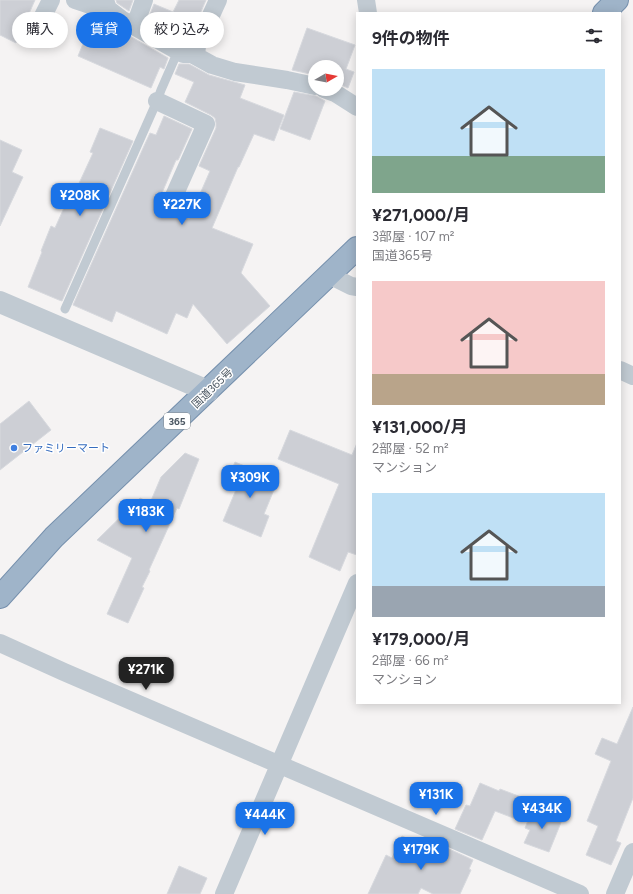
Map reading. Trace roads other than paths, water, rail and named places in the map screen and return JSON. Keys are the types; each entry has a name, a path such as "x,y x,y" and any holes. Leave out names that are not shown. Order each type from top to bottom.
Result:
{"highway":[{"path":"605,12 617,0"},
{"name":"国道365号","path":"0,597 54,537 356,249"}],"street":[{"path":"45,12 51,0"},
{"path":"75,0 98,8 106,4 115,12"},
{"path":"144,0 138,17 132,25 183,54 192,54 212,65 234,72 308,84"},
{"path":"196,56 197,46 218,0"},
{"path":"366,0 368,12"},
{"path":"340,96 356,106"},
{"path":"157,101 206,124 174,196"},
{"path":"329,274 351,286 356,287"},
{"path":"0,302 208,391"},
{"path":"621,370 633,376"},
{"path":"224,894 356,584"},
{"path":"0,643 580,894"},
{"path":"615,894 633,852"}],"lane":[{"path":"64,309 178,51"}],"place":[{"name":"ファミリーマート","path":"14,448"}]}
